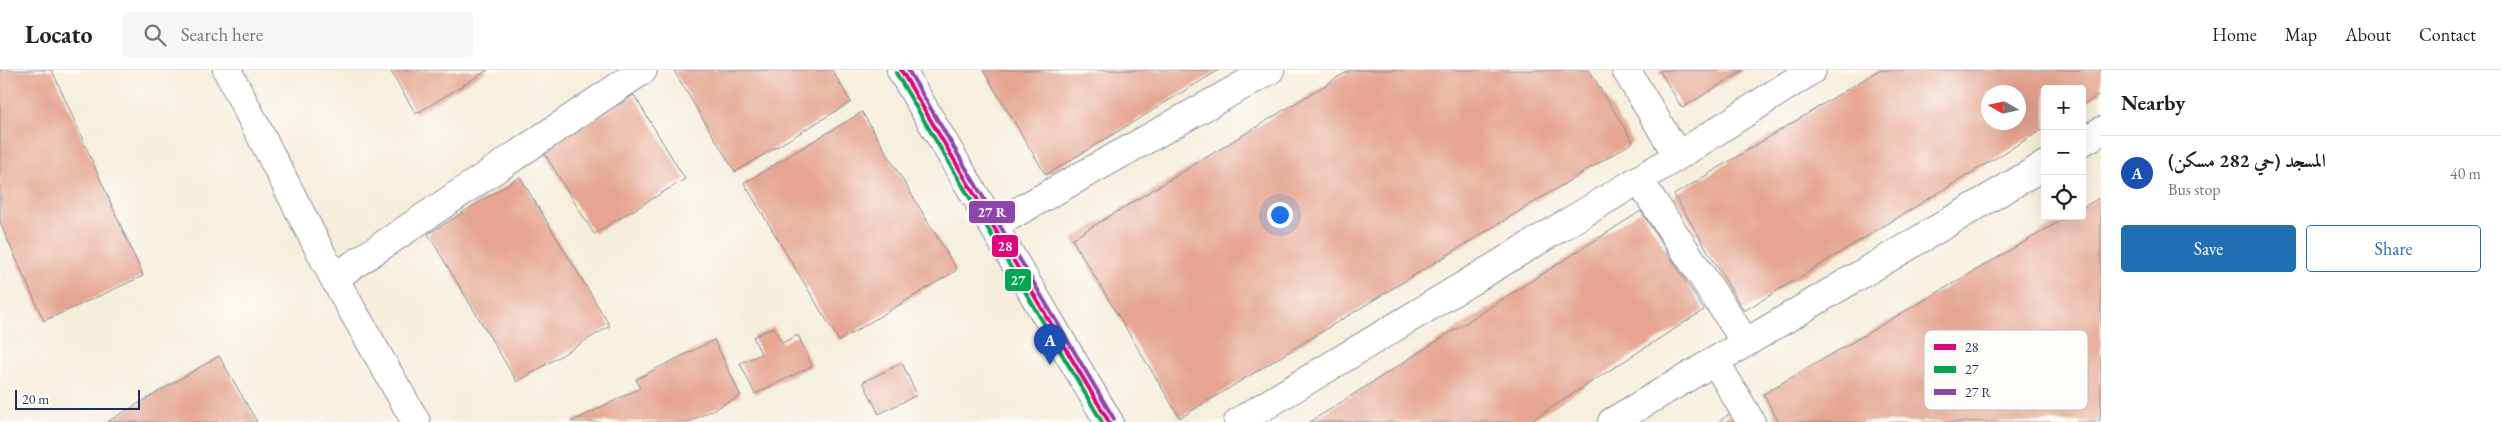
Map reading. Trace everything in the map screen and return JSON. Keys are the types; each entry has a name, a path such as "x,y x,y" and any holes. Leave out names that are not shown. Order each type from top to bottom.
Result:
{"street":[{"path":"227,70 334,278 416,422"},
{"path":"901,70 1109,422"},
{"path":"994,225 1270,70"},
{"path":"1626,70 1678,156"},
{"path":"1238,422 1639,180 1812,70"},
{"path":"334,278 637,71"},
{"path":"2086,140 2101,131"},
{"path":"1612,422 2041,166"},
{"path":"1639,180 1746,343"},
{"path":"1715,361 1751,422"}],"building":[{"path":"0,70 52,70 143,276 44,321 0,223"},
{"path":"390,70 488,70 416,114"},
{"path":"832,70 851,102 735,172 674,71"},
{"path":"983,70 1219,70 1046,175"},
{"path":"1350,70 1589,70 1633,142 1180,418 1072,239"},
{"path":"1659,70 1744,70 1682,108"},
{"path":"1879,70 2101,70 2101,94 2086,103 2086,85 2041,85 2041,130 1744,311 1674,195"},
{"path":"634,95 685,179 594,234 543,151"},
{"path":"862,112 957,270 839,341 744,183"},
{"path":"520,177 610,326 517,382 428,234"},
{"path":"2101,197 2101,419 2096,422 1779,422 1763,394 2062,220 2086,220 2086,206"},
{"path":"1641,211 1704,310 1529,422 1310,422"},
{"path":"774,327 782,343 798,335 812,366 755,394 740,363 761,354 753,337"},
{"path":"714,340 741,396 688,422 571,422 640,388 636,379"},
{"path":"219,356 257,422 107,422"},
{"path":"902,363 917,395 879,414 863,382"},
{"path":"1730,414 1735,422 1718,422"}],"transit line":[{"name":"28","path":"901,70 1109,422"},
{"path":"908,70 1114,419"},
{"name":"27","path":"896,73 1102,422"}],"place":[{"name":"المسجد (حي 282 مسكن)","path":"1050,365"}]}
